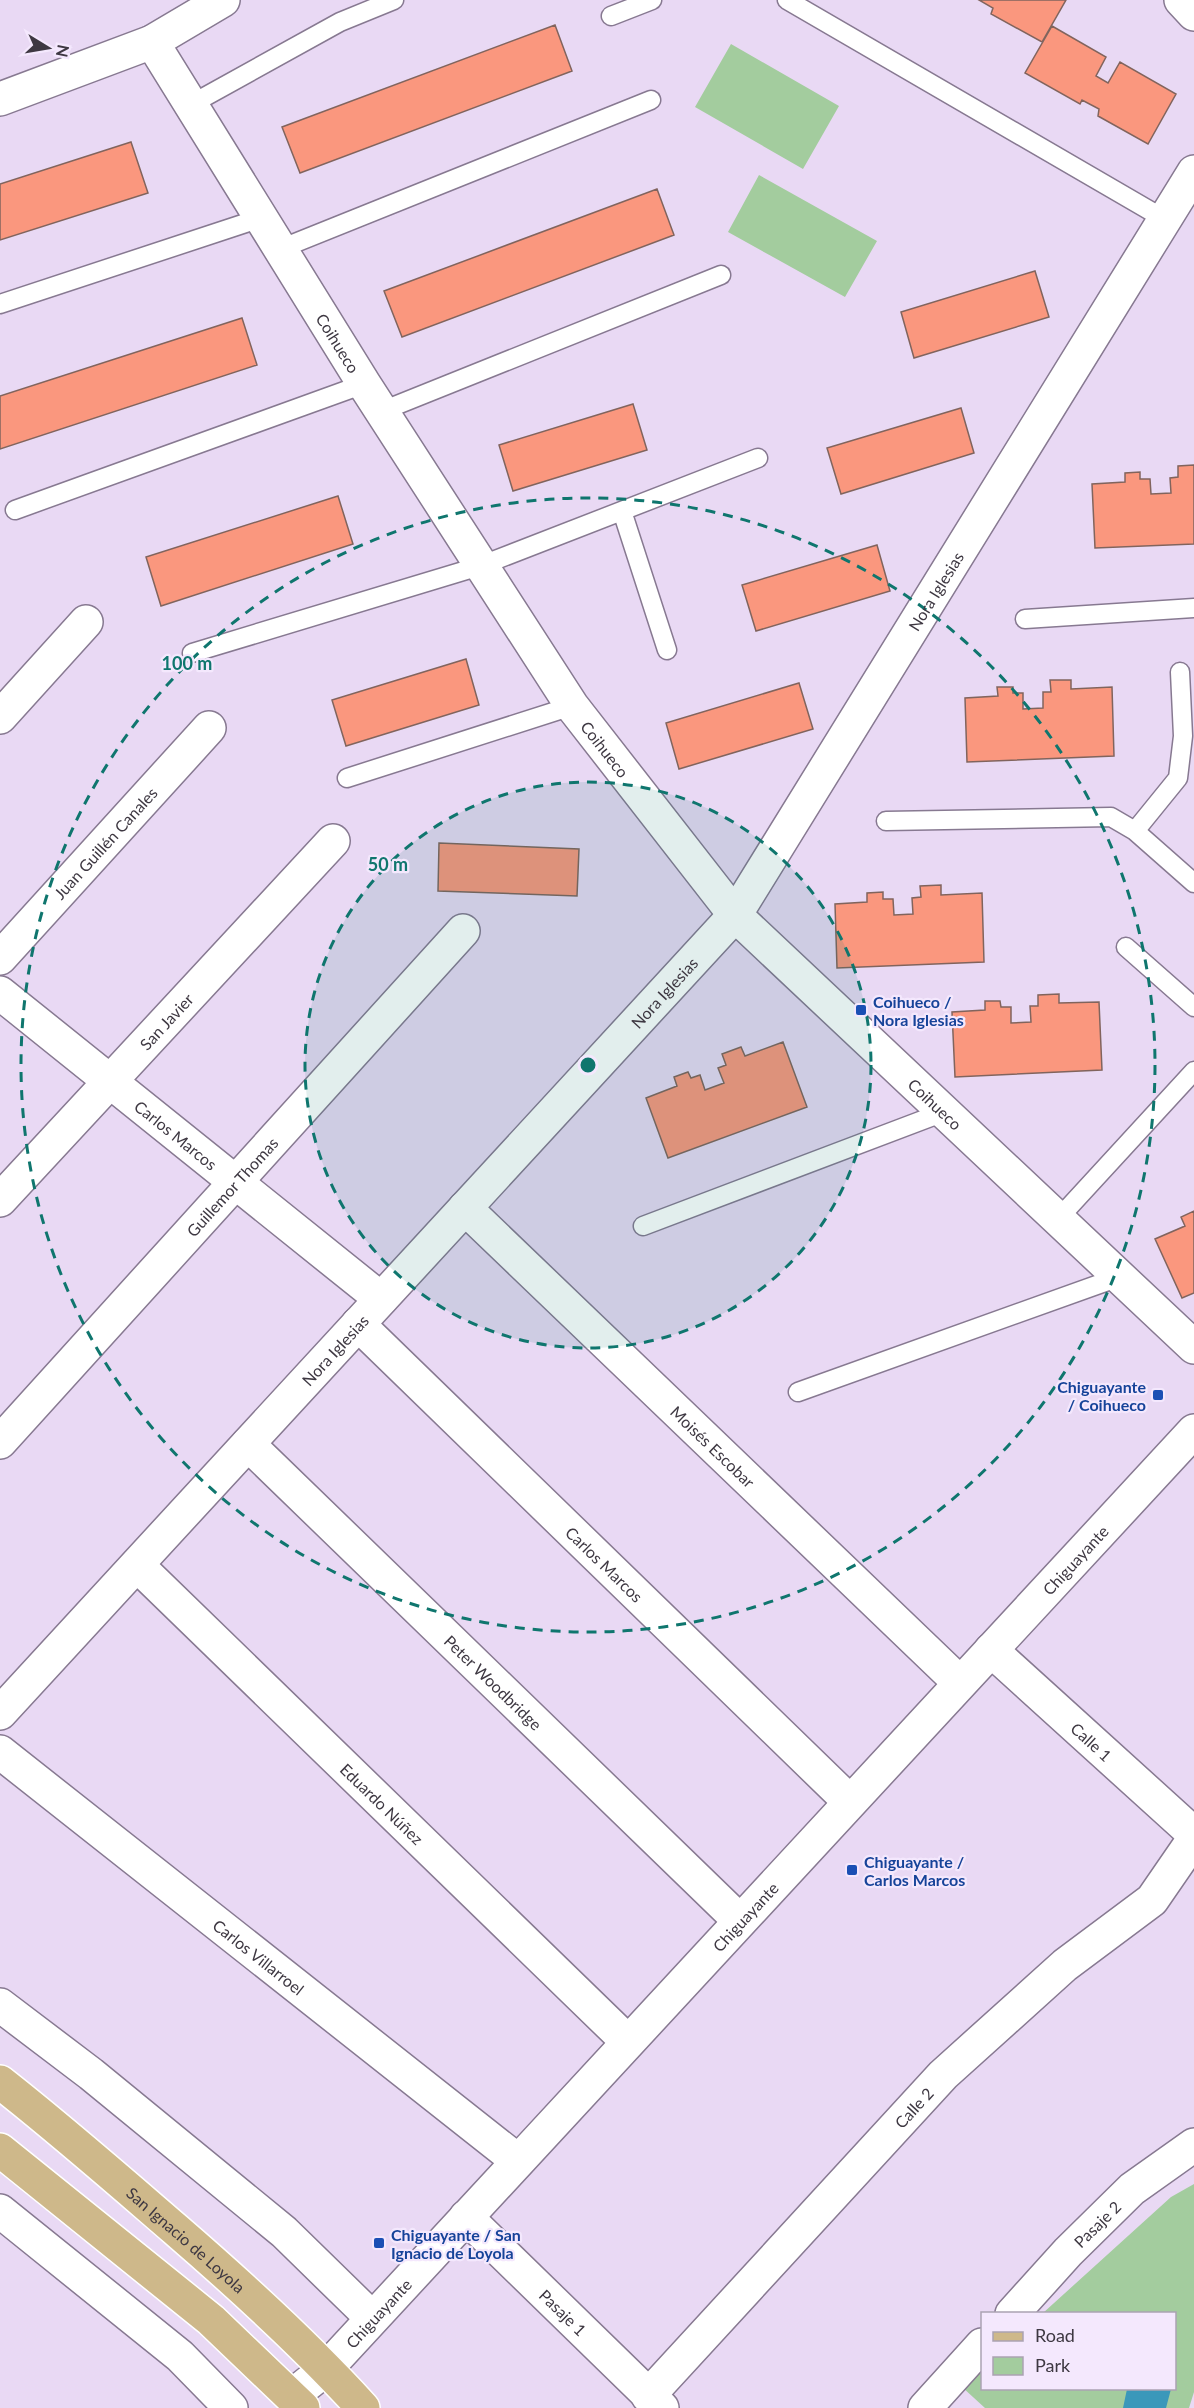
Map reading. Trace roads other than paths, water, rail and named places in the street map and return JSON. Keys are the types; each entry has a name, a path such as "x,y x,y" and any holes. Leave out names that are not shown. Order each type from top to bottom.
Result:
{"main road":[{"name":"San Ignacio de Loyola","path":"0,2082 72,2139 222,2270 327,2368 363,2408"},
{"path":"0,2150 211,2320 297,2402"}],"street":[{"path":"0,99 152,42 223,0"},
{"path":"1181,0 1194,14"},
{"name":"Coihueco","path":"152,42 363,384 573,706 735,915 1194,1347"},
{"name":"Nora Iglesias","path":"0,1713 735,915 1194,172"},
{"path":"0,717 86,622"},
{"name":"Juan Guillén Canales","path":"0,958 209,729"},
{"name":"San Javier","path":"0,1200 333,841"},
{"name":"Guillemor Thomas","path":"0,1442 463,931"},
{"name":"Carlos Marcos","path":"0,993 381,1299"},
{"name":"Moisés Escobar","path":"465,1208 960,1683"},
{"name":"Carlos Marcos","path":"358,1324 850,1802"},
{"name":"Chiguayante","path":"297,2402 372,2318 1194,1431"},
{"name":"Peter Woodbridge","path":"248,1444 740,1921"},
{"name":"Eduardo Núñez","path":"136,1565 628,2042"},
{"name":"Calle 1","path":"991,1650 1194,1837"},
{"name":"Carlos Villarroel","path":"0,1752 518,2161"},
{"name":"Calle 2","path":"655,2402 943,2075 1065,1965 1152,1900 1194,1837"},
{"path":"0,2005 91,2074 284,2232 372,2318"},
{"name":"Pasaje 2","path":"1013,2312 1068,2252 1132,2189 1194,2145"},
{"path":"0,2211 180,2356 231,2408"},
{"name":"Pasaje 1","path":"466,2217 655,2402"},
{"path":"925,2408 981,2346"}],"lane":[{"path":"190,105 340,22 394,0"},
{"path":"612,16 652,0"},
{"path":"787,0 1166,220"},
{"path":"280,249 651,100"},
{"path":"0,304 261,218"},
{"path":"382,411 721,276"},
{"path":"15,510 363,384"},
{"path":"192,652 480,566 758,458"},
{"path":"622,511 667,650"},
{"path":"1025,619 1194,608"},
{"path":"1135,831 1178,778 1183,736 1180,672"},
{"path":"347,778 573,706"},
{"path":"886,821 1112,817 1135,831 1194,883"},
{"path":"1126,947 1194,1007"},
{"path":"1058,1219 1194,1071"},
{"path":"643,1226 944,1112"},
{"path":"798,1392 1119,1277"}],"water":[{"path":"1127,2390 1171,2390 1166,2408 1123,2408"}],"place":[{"name":"Coihueco / Nora Iglesias","path":"861,1010"},
{"name":"Chiguayante / Coihueco","path":"1158,1395"},
{"name":"Chiguayante / Carlos Marcos","path":"852,1870"},
{"name":"Chiguayante / San Ignacio de Loyola","path":"379,2243"}]}
